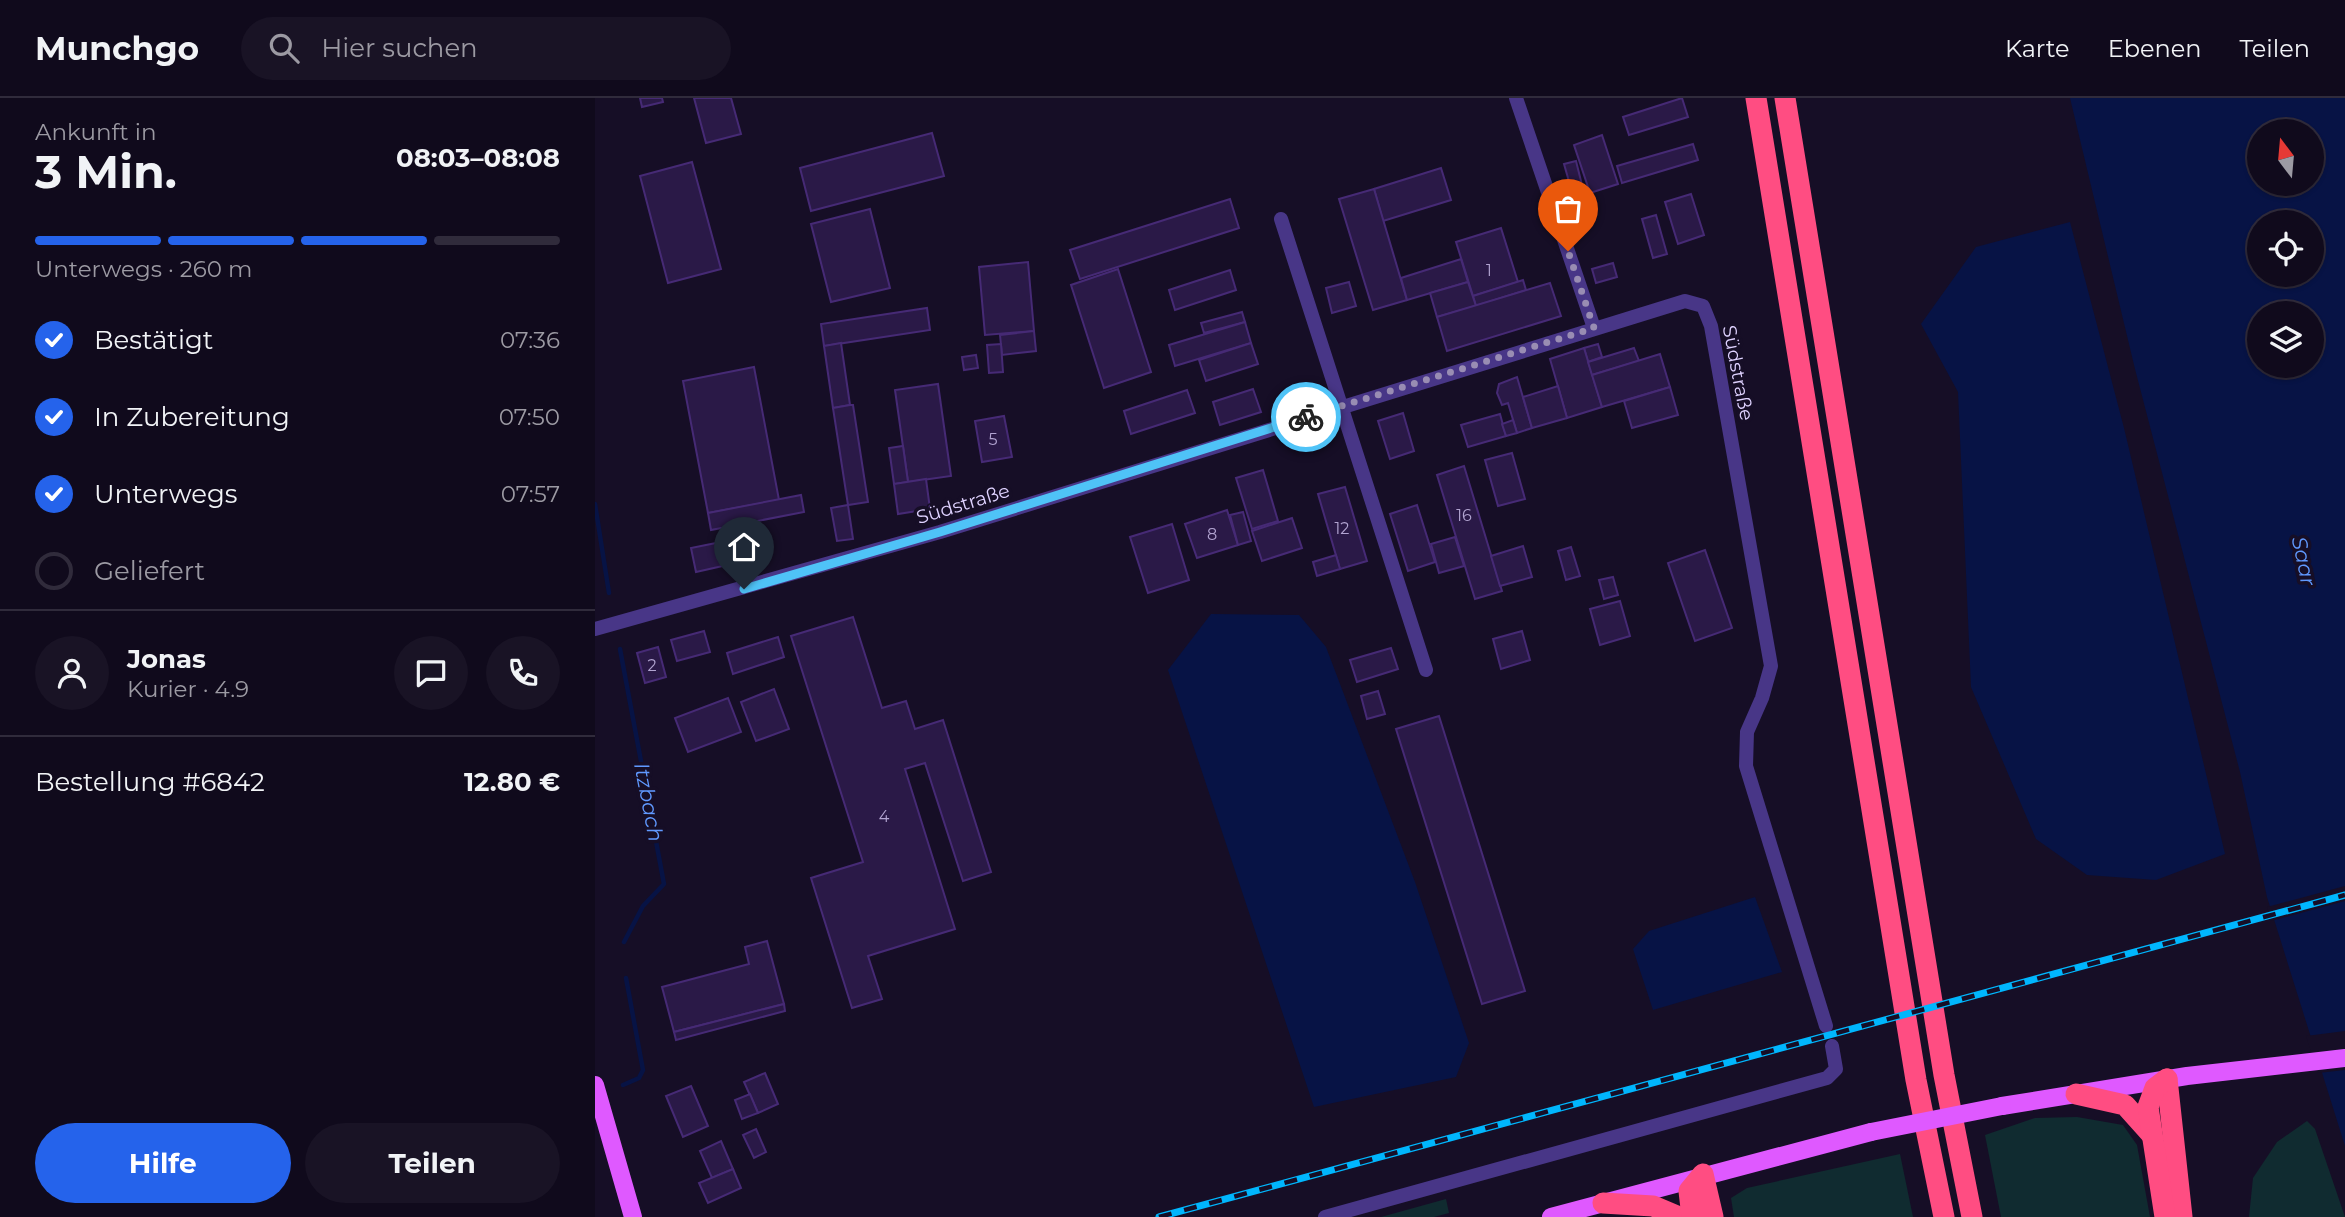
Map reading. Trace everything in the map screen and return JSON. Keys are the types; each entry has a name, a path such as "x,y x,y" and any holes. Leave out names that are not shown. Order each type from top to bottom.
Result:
{"highway":[{"path":"1756,98 1916,1080 1944,1217"},
{"path":"1785,98 1944,1075 1972,1217"},
{"path":"2165,1217 2149,1098 2155,1088 2167,1079"},
{"path":"2167,1079 2182,1217"},
{"path":"2076,1094 2125,1105 2141,1119 2154,1139"},
{"path":"1692,1217 1689,1191 1703,1174"},
{"path":"1703,1174 1713,1217"},
{"path":"1603,1203 1653,1206 1679,1217"}],"main road":[{"path":"1551,1217 1703,1174 1871,1132 2002,1105 2167,1079 2345,1058"},
{"path":"595,1085 633,1217"}],"street":[{"path":"1516,98 1594,328"},
{"path":"1281,219 1339,407 1426,670"},
{"name":"Südstraße","path":"595,629 940,532 1685,301 1703,306 1711,326 1770,666 1762,698 1747,732 1745,766 1826,1026"},
{"path":"1325,1217 1827,1078 1836,1069 1832,1046"}],"green space":[{"path":"2077,1117 2123,1125 2137,1145 2150,1217 2001,1217 1985,1135 2035,1118"},
{"path":"2307,1121 2315,1129 2345,1217 2249,1217 2253,1178 2277,1142"},
{"path":"1900,1154 1913,1217 1734,1217 1731,1198 1747,1188"},
{"path":"1446,1199 1449,1213 1434,1217 1381,1217"}],"water":[{"name":"Saar","path":"2070,98 2345,98 2345,1146 2267,897 2240,772 2135,369"},
{"path":"2070,222 2124,428 2225,854 2156,880 2087,875 2036,839 1971,687 1958,392 1921,324 1976,247"},
{"path":"1211,614 1299,615 1326,647 1415,882 1469,1043 1456,1077 1314,1107 1168,670"},
{"path":"1755,897 1782,972 1653,1010 1633,949 1649,931"}],"pier":[{"path":"2345,886 2345,901 2271,921 2267,907"},
{"path":"2345,1031 2345,1070 2318,1073 2306,1036"}],"building":[{"path":"640,98 662,98 663,102 642,107"},
{"path":"694,98 731,98 741,134 706,143"},
{"path":"1682,98 1688,117 1629,135 1623,117"},
{"path":"932,133 944,176 811,211 800,168"},
{"path":"1602,135 1618,184 1590,193 1574,145"},
{"path":"1693,144 1698,160 1622,183 1617,166"},
{"path":"1576,161 1583,189 1572,192 1564,164"},
{"path":"692,162 721,269 668,283 640,176"},
{"path":"1441,168 1451,200 1383,221 1374,189"},
{"path":"1374,189 1407,300 1373,310 1339,199"},
{"path":"1691,194 1704,235 1678,244 1665,202"},
{"path":"1230,199 1239,228 1080,279 1070,250"},
{"path":"870,209 890,288 831,302 811,224"},
{"path":"1656,215 1667,254 1653,258 1642,219"},
{"path":"1501,228 1518,282 1473,296 1456,242"},
{"path":"1461,259 1468,282 1407,300 1401,278"},
{"path":"1028,262 1034,331 985,335 979,267"},
{"path":"1613,263 1617,277 1596,283 1592,269"},
{"path":"1118,269 1151,372 1104,388 1071,285"},
{"path":"1230,270 1236,290 1175,310 1169,290"},
{"path":"1523,280 1526,290 1476,306 1473,296"},
{"path":"1349,282 1356,306 1332,313 1326,288"},
{"path":"1468,282 1476,306 1437,317 1430,293"},
{"path":"1550,283 1561,316 1447,351 1437,317"},
{"path":"927,308 930,330 824,346 821,324"},
{"path":"1242,312 1245,322 1204,333 1201,323"},
{"path":"1245,322 1251,343 1175,366 1169,345"},
{"path":"1034,331 1036,351 1002,355 1000,335"},
{"path":"841,343 850,405 833,408 824,346"},
{"path":"1251,343 1258,364 1206,381 1199,360"},
{"path":"1001,344 1003,372 989,373 987,345"},
{"path":"1598,344 1602,357 1588,362 1584,348"},
{"path":"1584,348 1602,407 1567,418 1550,359"},
{"path":"1634,348 1639,361 1592,375 1588,362"},
{"path":"1660,354 1670,387 1602,407 1592,375"},
{"path":"976,355 978,368 964,370 962,357"},
{"path":"754,367 779,500 708,513 683,381"},
{"path":"1517,377 1532,428 1517,433 1508,403 1502,405 1497,393 1499,384"},
{"path":"938,384 951,476 908,482 895,390"},
{"path":"1558,386 1567,418 1532,428 1523,397"},
{"path":"1670,387 1678,415 1632,428 1624,401"},
{"path":"1253,389 1261,412 1220,425 1213,402"},
{"path":"1187,390 1195,413 1131,434 1124,411"},
{"path":"853,405 868,502 848,505 833,408"},
{"path":"1403,413 1414,451 1390,459 1378,421"},
{"path":"1500,414 1506,436 1468,447 1461,425"},
{"path":"1004,416 1012,457 982,462 975,421"},
{"path":"1513,420 1517,433 1506,436 1502,424"},
{"path":"903,446 908,482 894,484 889,448"},
{"path":"1512,453 1525,499 1498,506 1485,460"},
{"path":"1464,466 1502,591 1475,599 1437,475"},
{"path":"1263,470 1278,521 1252,529 1236,478"},
{"path":"926,479 930,509 898,514 894,484"},
{"path":"1345,487 1367,561 1340,569 1318,494"},
{"path":"801,495 804,512 711,530 708,513"},
{"path":"848,505 853,539 837,541 831,508"},
{"path":"1417,505 1435,562 1408,571 1390,514"},
{"path":"1227,510 1238,545 1197,558 1185,524"},
{"path":"1243,512 1251,541 1238,545 1230,515"},
{"path":"1292,518 1302,548 1262,561 1252,531"},
{"path":"1172,524 1189,580 1148,593 1130,537"},
{"path":"1455,537 1464,566 1439,573 1431,544"},
{"path":"731,540 736,563 696,572 691,548"},
{"path":"1523,546 1532,577 1500,586 1491,556"},
{"path":"1571,547 1580,576 1566,580 1558,551"},
{"path":"1705,550 1732,628 1695,641 1668,563"},
{"path":"1336,555 1340,569 1317,576 1313,562"},
{"path":"1613,577 1618,595 1604,599 1599,580"},
{"path":"1620,601 1630,636 1600,645 1590,609"},
{"path":"853,617 882,708 906,701 915,729 943,720 991,872 963,881 925,763 905,769 955,929 868,956 882,999 852,1008 811,878 863,862 791,636"},
{"path":"704,631 710,652 677,661 671,640"},
{"path":"1522,631 1530,660 1501,669 1493,639"},
{"path":"778,637 784,657 733,674 727,653"},
{"path":"658,647 666,677 645,683 637,653"},
{"path":"1391,648 1398,669 1357,682 1350,660"},
{"path":"774,689 789,729 756,741 741,702"},
{"path":"1378,691 1385,714 1367,719 1361,696"},
{"path":"728,698 741,732 688,752 675,718"},
{"path":"1439,716 1525,991 1482,1004 1396,729"},
{"path":"767,941 784,1004 674,1032 662,987 749,964 745,947"},
{"path":"784,1004 785,1011 676,1040 674,1032"},
{"path":"765,1073 778,1104 758,1113 744,1082"},
{"path":"691,1086 708,1126 683,1137 666,1096"},
{"path":"750,1094 758,1113 742,1119 735,1100"},
{"path":"756,1129 766,1152 754,1158 743,1135"},
{"path":"721,1141 733,1169 712,1178 700,1151"},
{"path":"733,1169 741,1188 708,1203 699,1183"}],"waterway":[{"name":"Itzbach","path":"595,504 609,593"},
{"name":"Itzbach","path":"620,649 664,884 643,906 624,942"},
{"name":"Itzbach","path":"623,1085 639,1078 643,1070 626,978"}],"railway":[{"path":"1159,1217 2345,895"}],"way so far":[{"path":"1306,417 1594,328 1568,251"}],"route":[{"path":"744,589 940,532 1306,417"}]}
